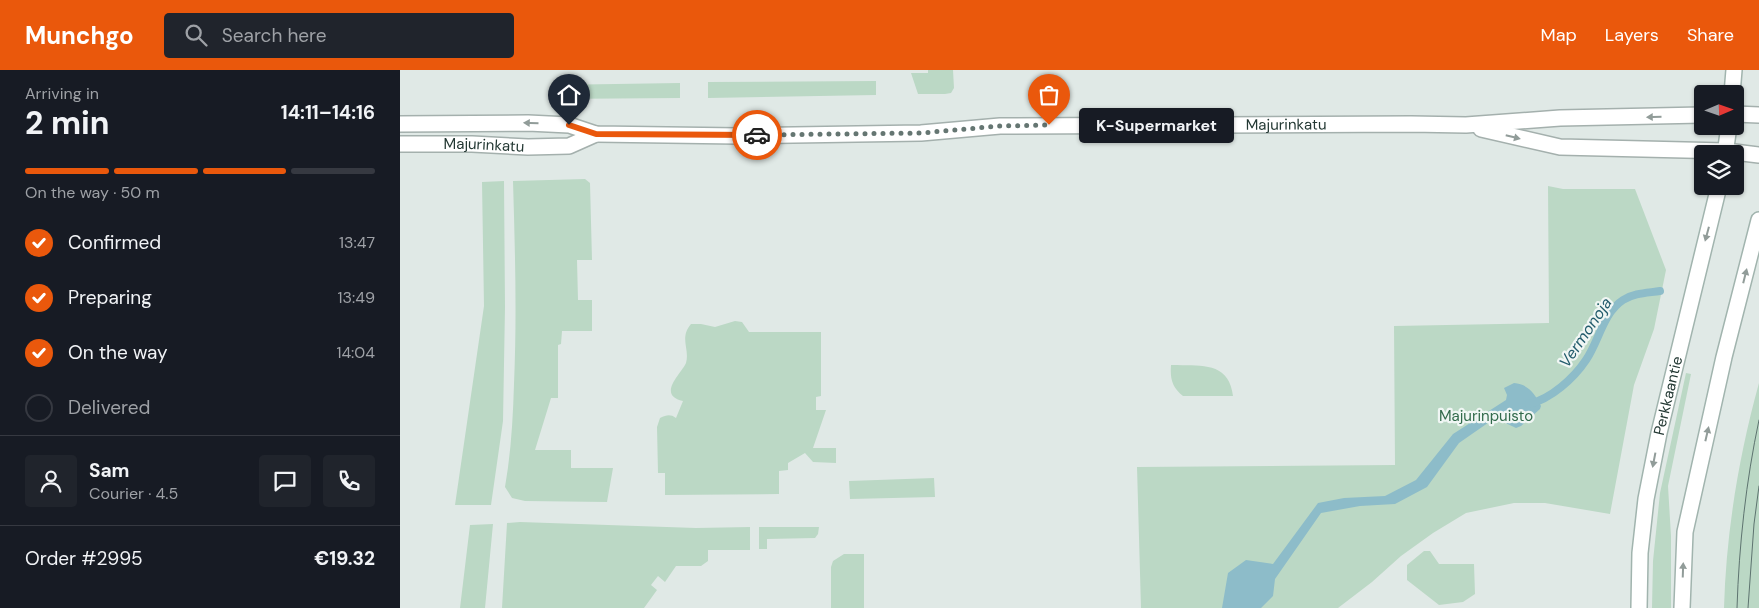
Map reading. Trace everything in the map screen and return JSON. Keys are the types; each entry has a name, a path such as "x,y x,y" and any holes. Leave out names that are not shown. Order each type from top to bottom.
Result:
{"street":[{"path":"1733,85 1734,70"},
{"path":"1744,114 1759,115"},
{"name":"Majurinkatu","path":"400,124 528,123 569,125 596,134 738,136 921,133 1000,126 1466,125 1560,118 1694,115"},
{"name":"Majurinkatu","path":"1466,125 1560,148 1694,151"},
{"name":"Majurinkatu","path":"400,144 569,146 596,134"},
{"name":"Majurinkatu","path":"1744,154 1759,155"},
{"name":"Perkkaantie","path":"1639,608 1640,552 1646,499 1659,433 1717,195"},
{"path":"1682,608 1685,532 1724,357 1759,220"}],"green space":[{"path":"928,70 953,70 954,88 951,93 918,94 911,73 928,73"},
{"path":"876,81 876,95 708,98 708,82"},
{"path":"680,83 680,98 551,99 551,85"},
{"path":"585,179 590,183 592,260 577,260 578,300 592,300 592,331 562,331 561,344 558,345 558,398 551,398 535,450 571,450 571,468 613,468 607,502 525,501 512,498 505,487 511,436 515,359 513,181"},
{"path":"504,181 505,307 503,421 491,505 455,505 484,306 482,182"},
{"name":"Majurinpuisto","path":"1548,186 1563,189 1635,189 1666,270 1654,329 1634,385 1610,514 1545,503 1514,503 1466,513 1433,533 1401,556 1372,582 1338,608 1141,608 1137,467 1395,465 1394,326 1549,323"},
{"path":"735,321 742,322 749,332 821,332 821,396 816,397 816,410 826,410 813,448 836,448 836,463 813,462 805,453 788,463 788,470 779,471 779,494 665,495 665,473 658,473 657,427 660,418 668,415 676,418 683,401 675,398 671,389 686,363 685,339 688,329 691,324 715,327"},
{"path":"1171,365 1211,367 1219,371 1230,384 1233,396 1183,396 1176,389 1173,382"},
{"path":"1686,373 1691,374 1668,486 1671,536 1671,608 1652,608 1653,561 1660,493"},
{"path":"1759,383 1759,608 1724,608 1725,580 1735,494 1745,438"},
{"path":"934,478 935,497 850,499 849,481"},
{"path":"507,523 696,528 750,527 750,550 708,550 708,561 701,566 676,566 665,582 658,576 651,585 657,590 644,608 502,608"},
{"path":"493,524 485,608 460,608 470,525"},
{"path":"759,527 819,527 815,538 767,539 767,549 759,549"},
{"path":"1424,551 1430,551 1439,564 1474,564 1475,594 1463,602 1439,605 1407,580 1407,565"},
{"path":"844,554 864,554 864,608 831,608 831,567 833,561"}],"water":[{"path":"1514,383 1523,385 1530,390 1541,406 1521,426 1516,428 1495,418 1459,443 1427,487 1395,504 1360,506 1321,513 1275,579 1273,596 1261,608 1222,608 1228,573 1246,560 1273,564 1318,503 1344,498 1385,496 1416,480 1453,434 1506,400 1507,395 1504,388"}],"waterway":[{"name":"Vermonoja","path":"1529,404 1554,393 1575,374 1591,352 1606,320 1616,306 1632,296 1660,291"}],"tram line":[{"path":"1737,608 1744,513 1750,466 1759,420"},
{"path":"1748,608 1754,524 1759,486"}],"way so far":[{"path":"757,135 951,132 1000,126 1049,125"}],"place":[{"name":"K-Supermarket","path":"1049,125"}],"route":[{"path":"569,125 596,134 757,135"}]}
